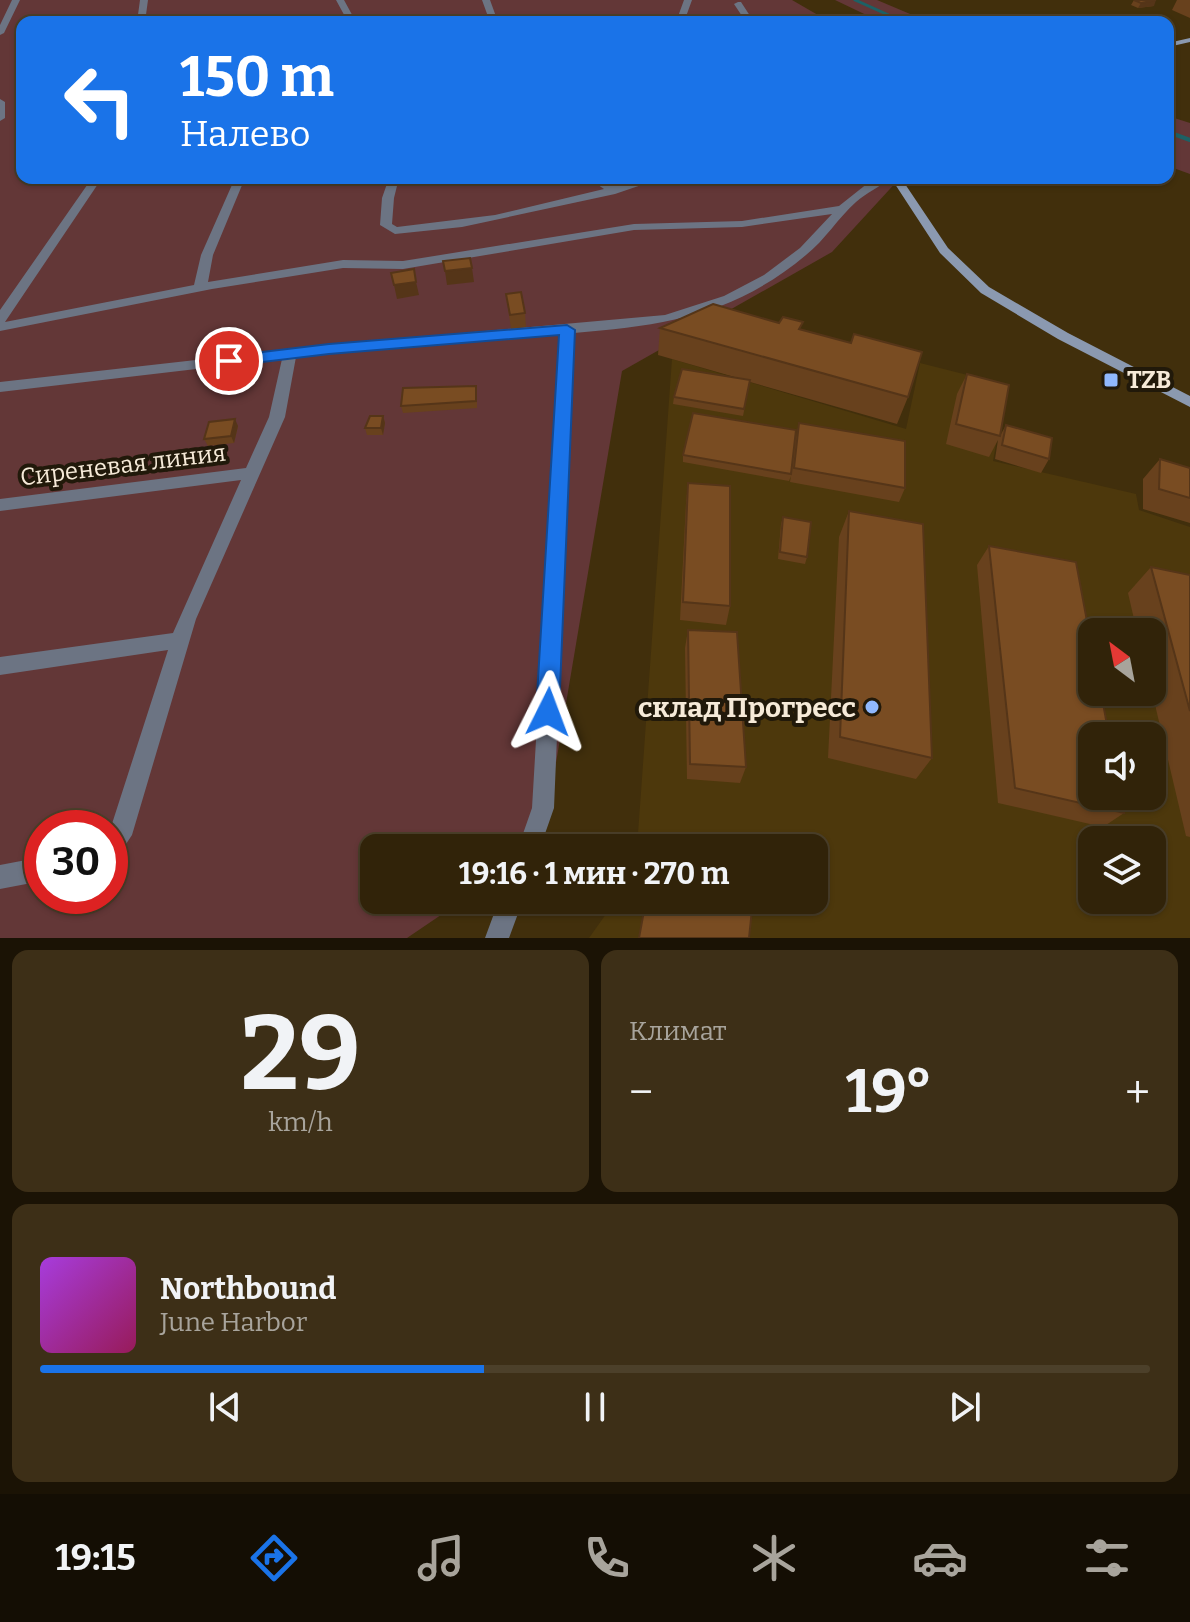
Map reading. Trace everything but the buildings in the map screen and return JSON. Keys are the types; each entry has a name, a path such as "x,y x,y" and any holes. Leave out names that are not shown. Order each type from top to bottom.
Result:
{"main road":[{"path":"900,184 944,250 985,290 1063,336 1190,402"}],"street":[{"path":"0,33 16,0"},
{"path":"486,0 499,0"},
{"path":"738,4 746,16"},
{"path":"0,102 0,118"},
{"path":"0,320 93,184"},
{"path":"200,288 207,255 237,184"},
{"path":"393,184 386,225 395,231 512,215 638,184"},
{"path":"603,184 615,191"},
{"path":"0,387 290,353 663,321 719,303 760,281 803,252 859,194 875,184"},
{"path":"0,327 343,264 403,265 624,228 668,224 742,224 844,209"},
{"path":"534,834 543,808 567,330"},
{"path":"128,812 187,619 277,417 290,353"},
{"name":"Сиреневая линия","path":"0,505 252,473"},
{"path":"0,666 181,640"},
{"path":"0,877 24,872"},
{"path":"497,938 506,914"}],"shaded area":[{"path":"0,0 792,0 820,16 16,16 16,184 894,184 832,252 622,371 544,834 360,834 360,914 442,914 407,938 0,938"},
{"path":"835,0 877,0 915,16 868,16"},
{"path":"1174,118 1190,123 1190,174 1174,168"},
{"path":"672,359 906,429 920,363 1007,385 993,461 1136,494 1139,510 1190,527 1190,938 589,938 606,914 828,914 828,834 638,834"}],"waterway":[{"path":"855,0 891,16"},
{"path":"1174,134 1190,140"}],"place":[{"name":"TZB","path":"1111,380"},
{"name":"склад Прогресс","path":"872,707"}],"route":[{"path":"229,361 329,349 567,330 548,712"}]}
